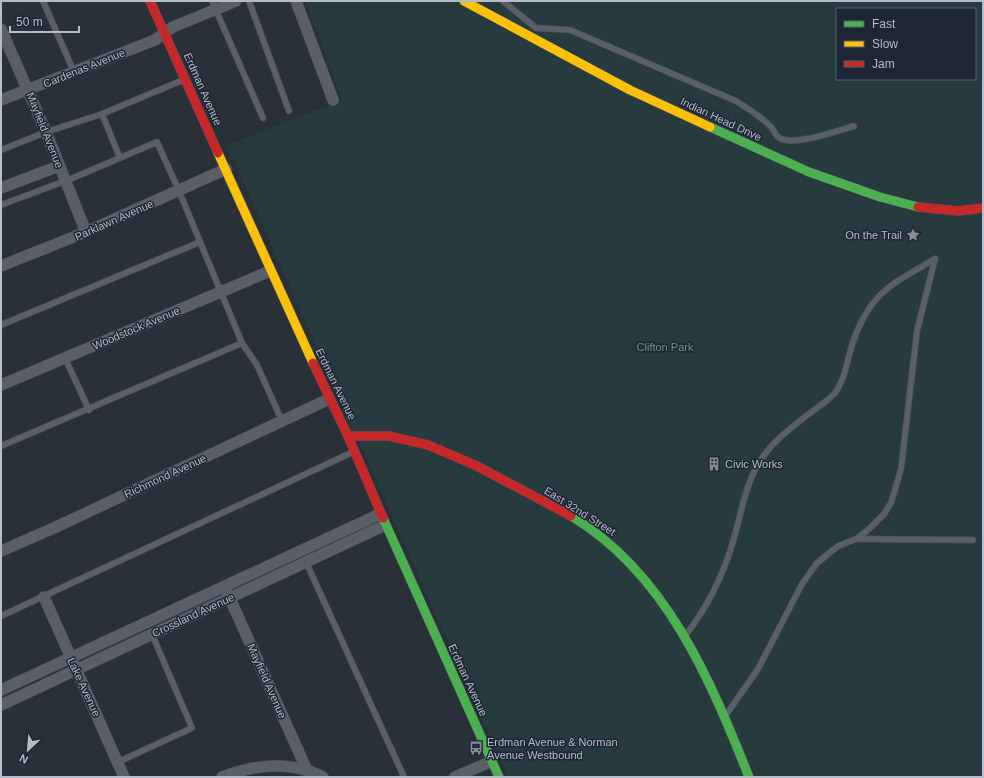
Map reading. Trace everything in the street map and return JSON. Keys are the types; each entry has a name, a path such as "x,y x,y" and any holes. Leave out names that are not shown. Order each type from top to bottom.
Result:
{"street":[{"name":"Erdman Avenue","path":"150,1 226,169 270,271 329,399 348,436 380,514 499,777"},
{"name":"Cardenas Avenue","path":"1,100 155,40 164,33 214,5 236,1"},
{"path":"296,1 333,100"},
{"name":"Indian Head Drive","path":"464,1 630,90 809,172 880,197 927,209 959,211 983,208"},
{"name":"Mayfield Avenue","path":"1,29 29,90 86,232"},
{"path":"1,188 59,166"},
{"name":"Parklawn Avenue","path":"1,266 86,232 226,169"},
{"name":"Woodstock Avenue","path":"1,385 270,271"},
{"name":"Richmond Avenue","path":"1,551 56,527 329,399"},
{"name":"East 32nd Street","path":"348,436 401,438 416,442 469,462 561,510 613,546 639,570 666,608 684,638 725,717 749,777"},
{"name":"Crossland Avenue","path":"1,690 380,514"},
{"name":"Crossland Avenue","path":"1,705 385,524"},
{"name":"Mayfield Avenue","path":"224,586 308,773"},
{"name":"Lake Avenue","path":"44,596 124,777"},
{"path":"455,777 492,761"},
{"path":"222,777 263,766 308,773 323,777"}],"lane":[{"path":"43,1 74,72"},
{"path":"249,1 289,111"},
{"path":"503,1 536,28 570,30 736,101 760,118 771,127 778,137 785,141 826,134 854,126"},
{"path":"214,5 263,118"},
{"path":"1,150 46,132 102,114 185,79"},
{"path":"102,114 120,158"},
{"path":"1,204 120,158 157,142 242,343 257,365 282,421"},
{"path":"1,325 200,242"},
{"path":"684,638 705,607 723,569 751,477 766,452 780,436 833,394 842,380 856,335 873,301 893,284 935,259 917,331 899,482 891,503 884,514 872,526 856,539 838,546 829,552 811,571 758,669 725,717"},
{"path":"1,446 89,410 242,343"},
{"path":"64,358 89,410"},
{"path":"1,616 354,452"},
{"path":"856,539 973,540"},
{"path":"306,562 404,777"},
{"path":"118,762 192,728 152,634"}],"green space":[{"name":"Clifton Park","path":"305,1 983,1 983,777 508,777 227,145 342,100"}],"traffic: fast":[{"path":"710,127 809,172 880,197 918,207"},
{"path":"571,516 604,540 633,567 659,598 681,631 701,666 749,777"},
{"path":"383,518 499,777"}],"traffic: slow":[{"path":"464,1 630,90 710,127"},
{"path":"218,153 313,363"}],"traffic: jam":[{"path":"150,1 218,153"},
{"path":"918,207 959,211 983,208"},
{"path":"313,363 348,436 383,518"},
{"path":"348,436 389,436 428,445 477,466 571,516"}],"place":[{"name":"On the Trail","path":"913,235"},
{"name":"Civic Works","path":"714,464"},
{"name":"Erdman Avenue & Norman Avenue Westbound","path":"476,748"}]}
